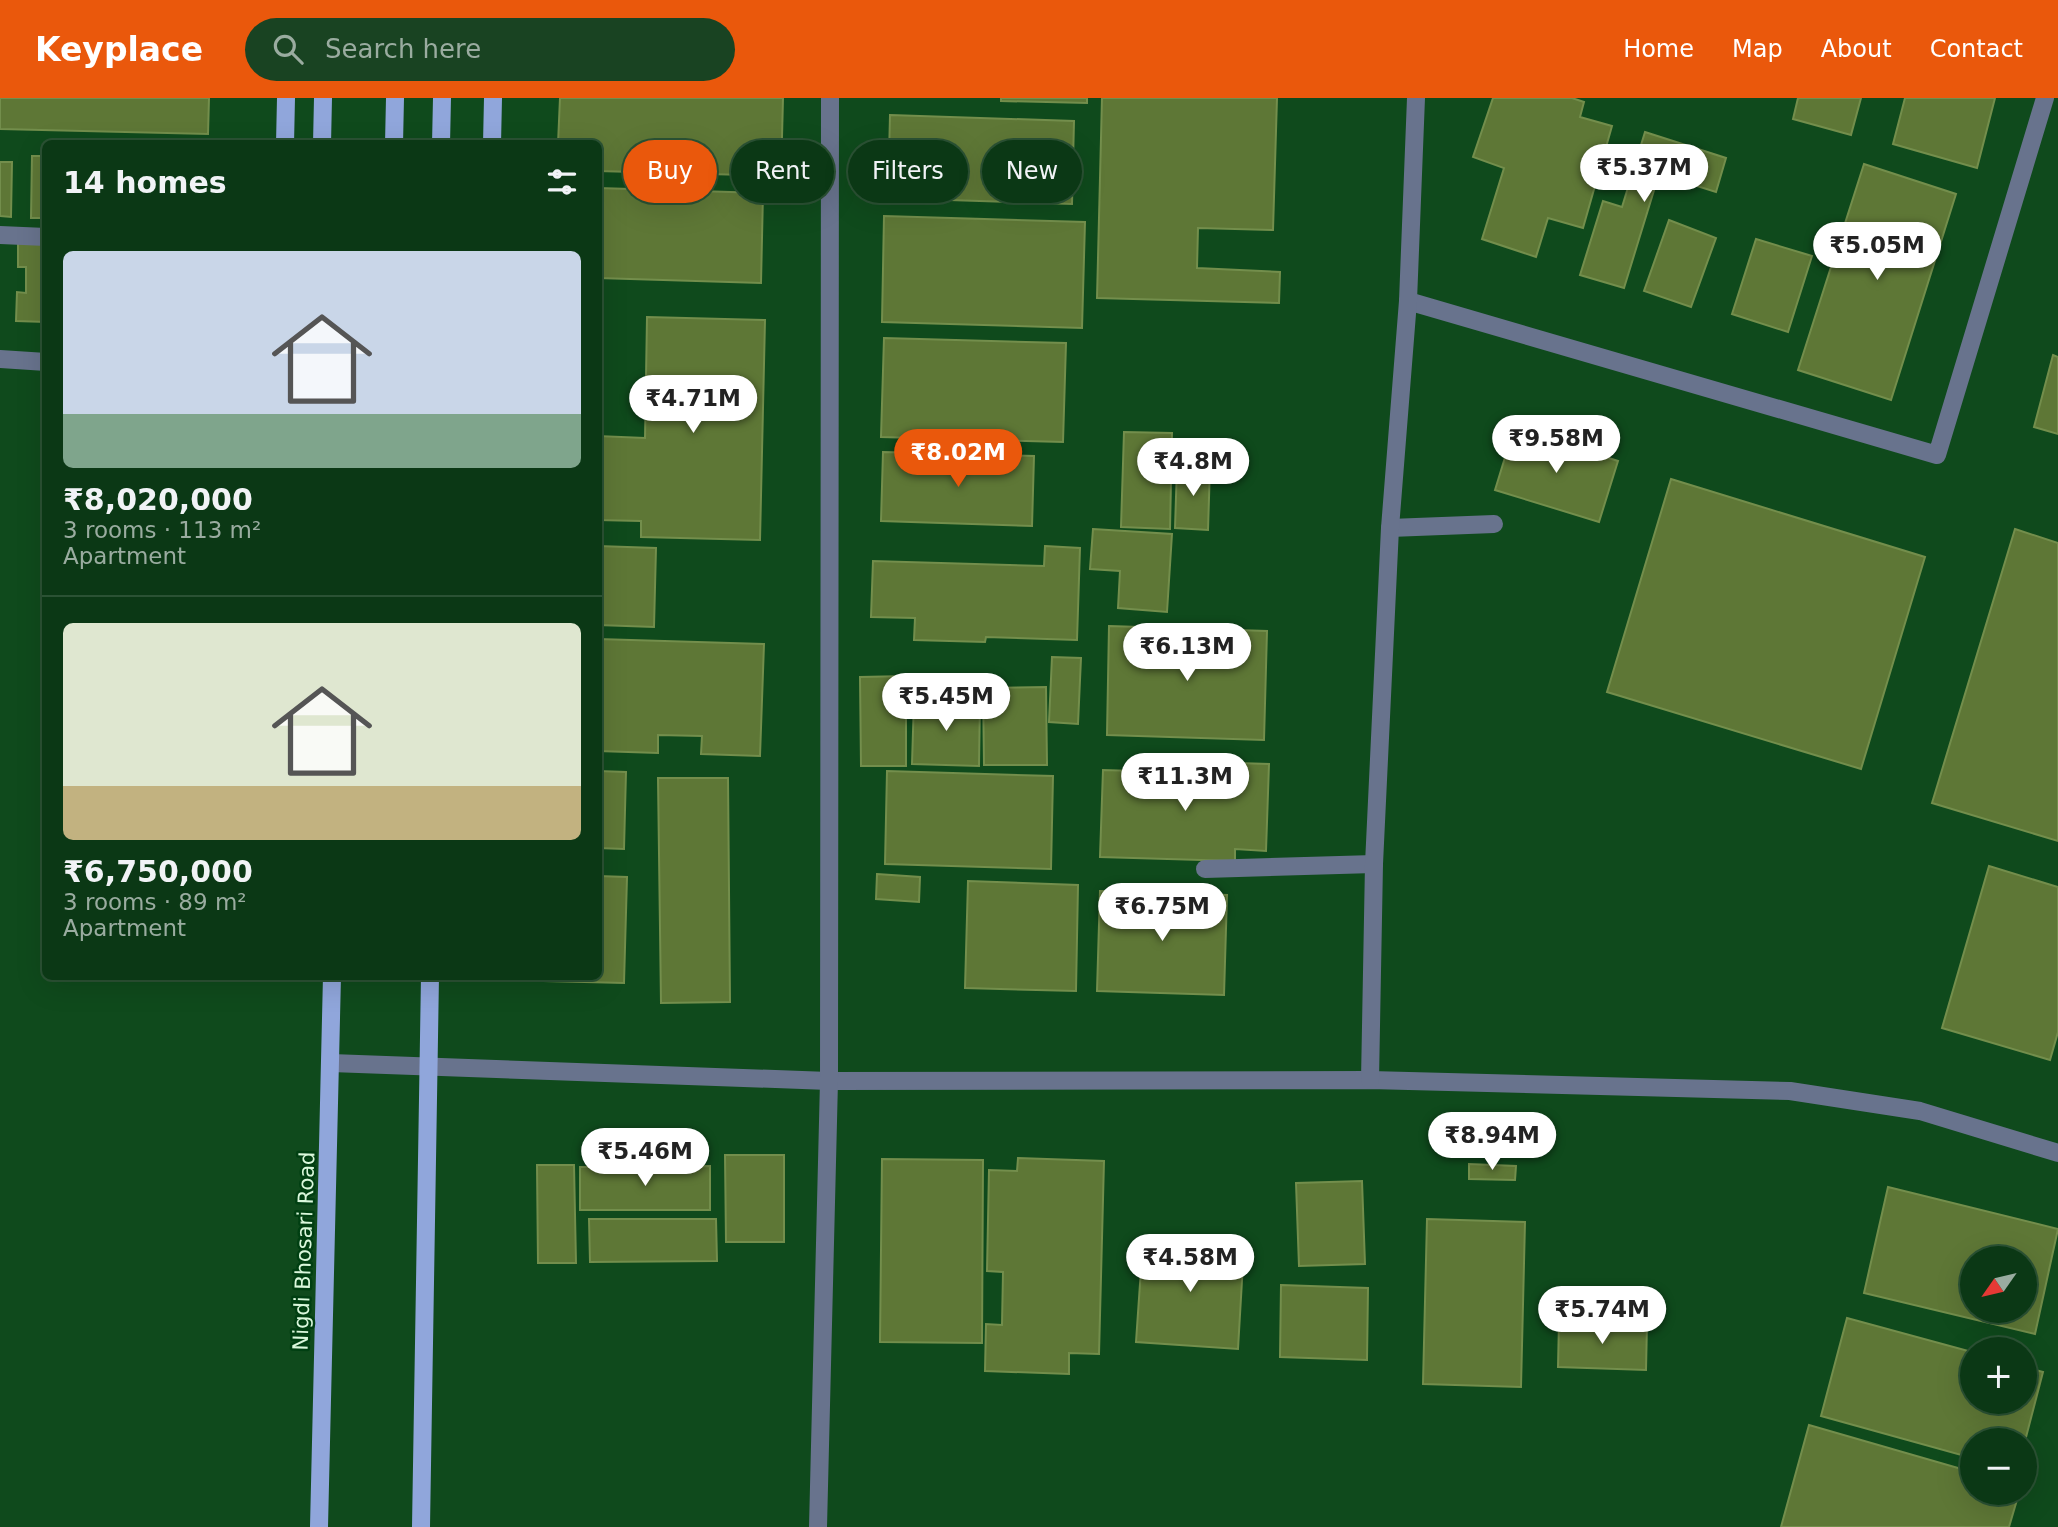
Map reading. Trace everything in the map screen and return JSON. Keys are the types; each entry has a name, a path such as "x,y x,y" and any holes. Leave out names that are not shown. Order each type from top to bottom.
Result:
{"main road":[{"path":"285,140 286,98"},
{"path":"322,140 323,98"},
{"path":"394,140 395,98"},
{"path":"441,140 442,98"},
{"path":"492,140 493,98"},
{"name":"Nigdi Bhosari Road","path":"319,1527 332,980"},
{"path":"421,1527 430,980"}],"street":[{"path":"818,1527 829,1081 830,98"},
{"path":"1370,1080 1374,864 1390,528 1408,301 1416,98"},
{"path":"1408,301 1937,455 2045,98"},
{"path":"0,236 42,237"},
{"path":"0,359 42,362"},
{"path":"1390,528 1494,524"},
{"path":"1205,869 1374,864"},
{"path":"331,1063 829,1081 1370,1080 1790,1091 1920,1111 2058,1153"}],"building":[{"path":"0,98 209,98 208,134 0,129"},
{"path":"560,98 783,98 782,140 731,140 731,175 717,174 717,140 623,140 623,172 602,171 602,140 558,140"},
{"path":"1001,98 1087,98 1087,103 1001,101"},
{"path":"1102,98 1277,98 1273,230 1198,228 1197,268 1280,272 1279,303 1097,298"},
{"path":"1493,98 1572,98 1584,102 1580,117 1612,126 1583,228 1548,218 1536,257 1482,239 1504,168 1473,157"},
{"path":"1798,98 1861,98 1851,135 1793,119"},
{"path":"1905,98 1995,98 1977,168 1893,144"},
{"path":"890,115 1074,121 1074,140 982,140 982,201 968,201 968,140 889,140"},
{"path":"1645,132 1726,158 1716,192 1659,174 1624,288 1580,275 1603,201 1622,207"},
{"path":"32,156 42,156 42,218 31,218"},
{"path":"0,162 12,162 11,217 0,216"},
{"path":"1864,164 1956,194 1891,400 1798,370"},
{"path":"602,188 623,189 623,203 717,203 717,192 731,192 731,203 763,203 761,283 602,278"},
{"path":"884,216 1085,222 1082,328 882,322"},
{"path":"1669,220 1716,238 1691,307 1644,291"},
{"path":"1756,239 1812,256 1788,332 1732,314"},
{"path":"18,240 42,241 42,322 16,321 17,292 26,293 26,267 18,267"},
{"path":"647,317 765,320 760,540 641,537 641,521 602,520 602,436 645,438"},
{"path":"884,338 1066,343 1063,442 881,437"},
{"path":"2053,355 2058,357 2058,434 2034,427"},
{"path":"1514,428 1618,461 1599,522 1495,490"},
{"path":"1124,432 1172,433 1170,529 1121,527"},
{"path":"883,452 1034,456 1032,526 881,521"},
{"path":"1177,466 1210,466 1208,530 1175,528"},
{"path":"1671,479 1925,557 1861,769 1607,692"},
{"path":"1093,529 1172,534 1167,612 1118,608 1120,571 1090,569"},
{"path":"2015,529 2058,543 2058,841 1932,803"},
{"path":"602,546 656,548 654,627 602,625"},
{"path":"1045,546 1080,548 1077,640 986,637 985,642 914,640 915,618 871,617 873,561 1044,566"},
{"path":"1109,626 1267,631 1264,740 1107,735"},
{"path":"602,639 764,644 760,756 701,754 702,736 658,735 658,753 602,751"},
{"path":"1052,657 1081,658 1078,724 1049,722"},
{"path":"906,676 906,766 861,766 860,677"},
{"path":"1046,687 1047,765 984,765 983,688"},
{"path":"914,699 980,701 979,766 912,764"},
{"path":"1205,762 1269,764 1266,851 1235,849 1235,861 1100,857 1103,770 1204,773"},
{"path":"602,771 626,772 624,849 602,848"},
{"path":"887,771 1053,776 1051,869 885,864"},
{"path":"658,778 728,778 730,1002 661,1003"},
{"path":"1989,866 2058,887 2058,1032 2050,1060 1942,1028"},
{"path":"877,874 920,877 919,902 876,899"},
{"path":"602,876 627,877 624,983 544,981 602,980"},
{"path":"968,881 1078,885 1076,991 965,988"},
{"path":"1100,891 1227,895 1224,995 1097,991"},
{"path":"725,1155 784,1155 784,1242 726,1242"},
{"path":"1018,1158 1104,1161 1099,1354 1069,1353 1069,1374 985,1371 986,1324 1002,1325 1003,1272 987,1271 989,1170 1017,1171"},
{"path":"882,1159 983,1160 982,1343 880,1342"},
{"path":"1469,1164 1516,1166 1515,1180 1469,1179"},
{"path":"537,1165 574,1165 576,1263 538,1263"},
{"path":"710,1166 710,1210 580,1210 580,1167"},
{"path":"1362,1181 1365,1264 1299,1266 1296,1183"},
{"path":"1888,1187 2058,1229 2035,1334 1989,1323 2037,1323 2037,1246 1960,1246 1960,1316 1864,1293"},
{"path":"589,1219 716,1219 717,1261 590,1262"},
{"path":"1427,1219 1525,1222 1521,1387 1423,1384"},
{"path":"1143,1240 1244,1246 1238,1349 1136,1342"},
{"path":"1281,1285 1368,1288 1367,1360 1280,1357"},
{"path":"1847,1318 1960,1349 1960,1414 2032,1414 2028,1428 1960,1428 1960,1455 1821,1416"},
{"path":"1559,1321 1647,1324 1646,1370 1558,1367"},
{"path":"2037,1370 2043,1372 2037,1395"},
{"path":"1809,1425 1960,1469 1960,1505 2015,1505 2009,1527 1781,1527"}]}
